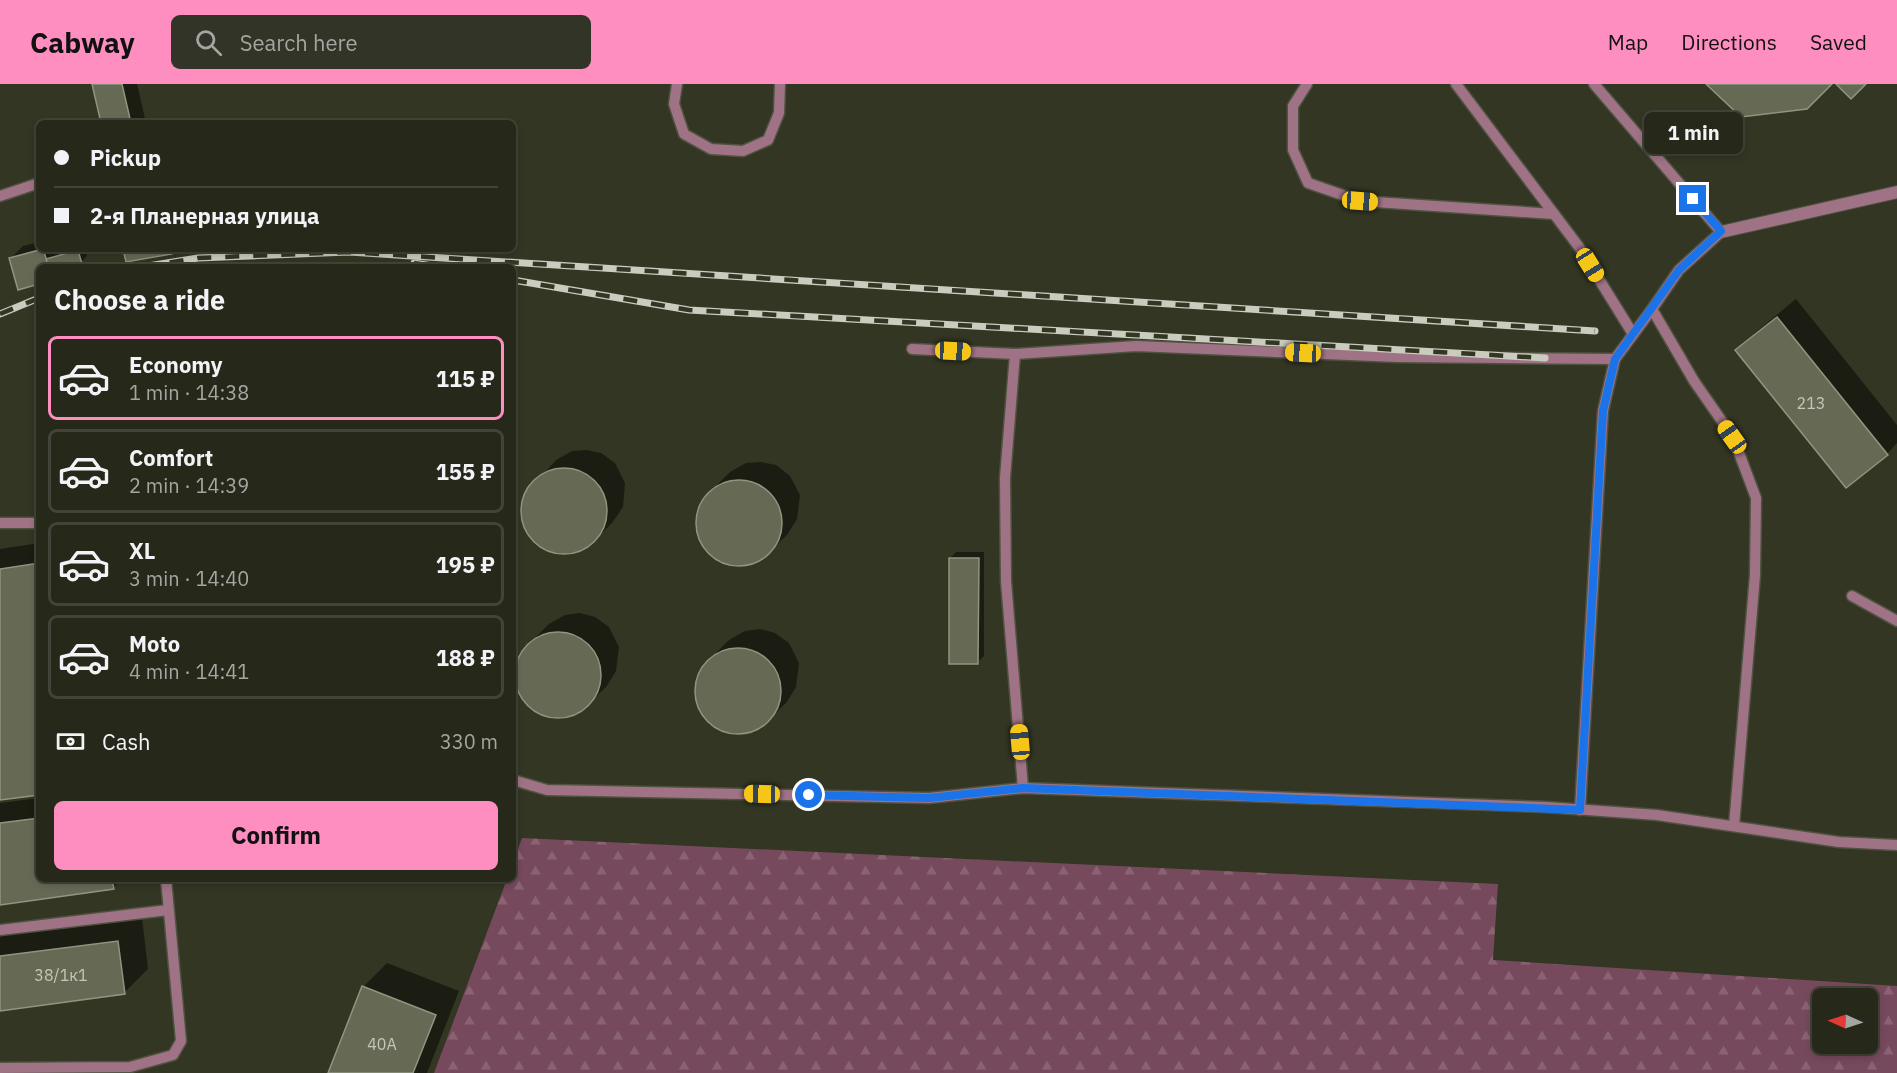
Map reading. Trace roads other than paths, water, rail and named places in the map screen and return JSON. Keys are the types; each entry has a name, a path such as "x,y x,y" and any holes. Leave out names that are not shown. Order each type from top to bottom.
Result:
{"street":[{"path":"1721,231 1897,192"}],"lane":[{"path":"677,84 674,104 684,134 711,149 743,151 768,140 779,113 780,84"},
{"path":"1307,84 1293,106 1293,150 1308,183 1360,201 1554,214"},
{"path":"1456,84 1579,247 1634,334"},
{"path":"1580,810 1603,411 1615,359 1679,270 1721,231 1594,84"},
{"path":"0,196 36,184"},
{"path":"1652,309 1694,381 1732,437 1756,498 1755,575 1734,826"},
{"path":"912,349 1015,354 1136,346 1398,357 1615,359"},
{"path":"1015,354 1005,478 1006,581 1023,788"},
{"path":"0,523 36,523"},
{"path":"1852,596 1897,621"},
{"path":"516,781 547,790 917,798 1023,788 1580,810 1657,815 1839,842 1897,845"},
{"path":"0,1068 130,1067 173,1054 181,1041 166,882"},
{"path":"0,930 168,910"}],"railway":[{"path":"161,264 198,258 349,252"},
{"path":"349,252 1595,331"},
{"path":"414,263 420,264"},
{"path":"516,281 689,310 1545,358"},
{"path":"0,314 36,299"}]}
